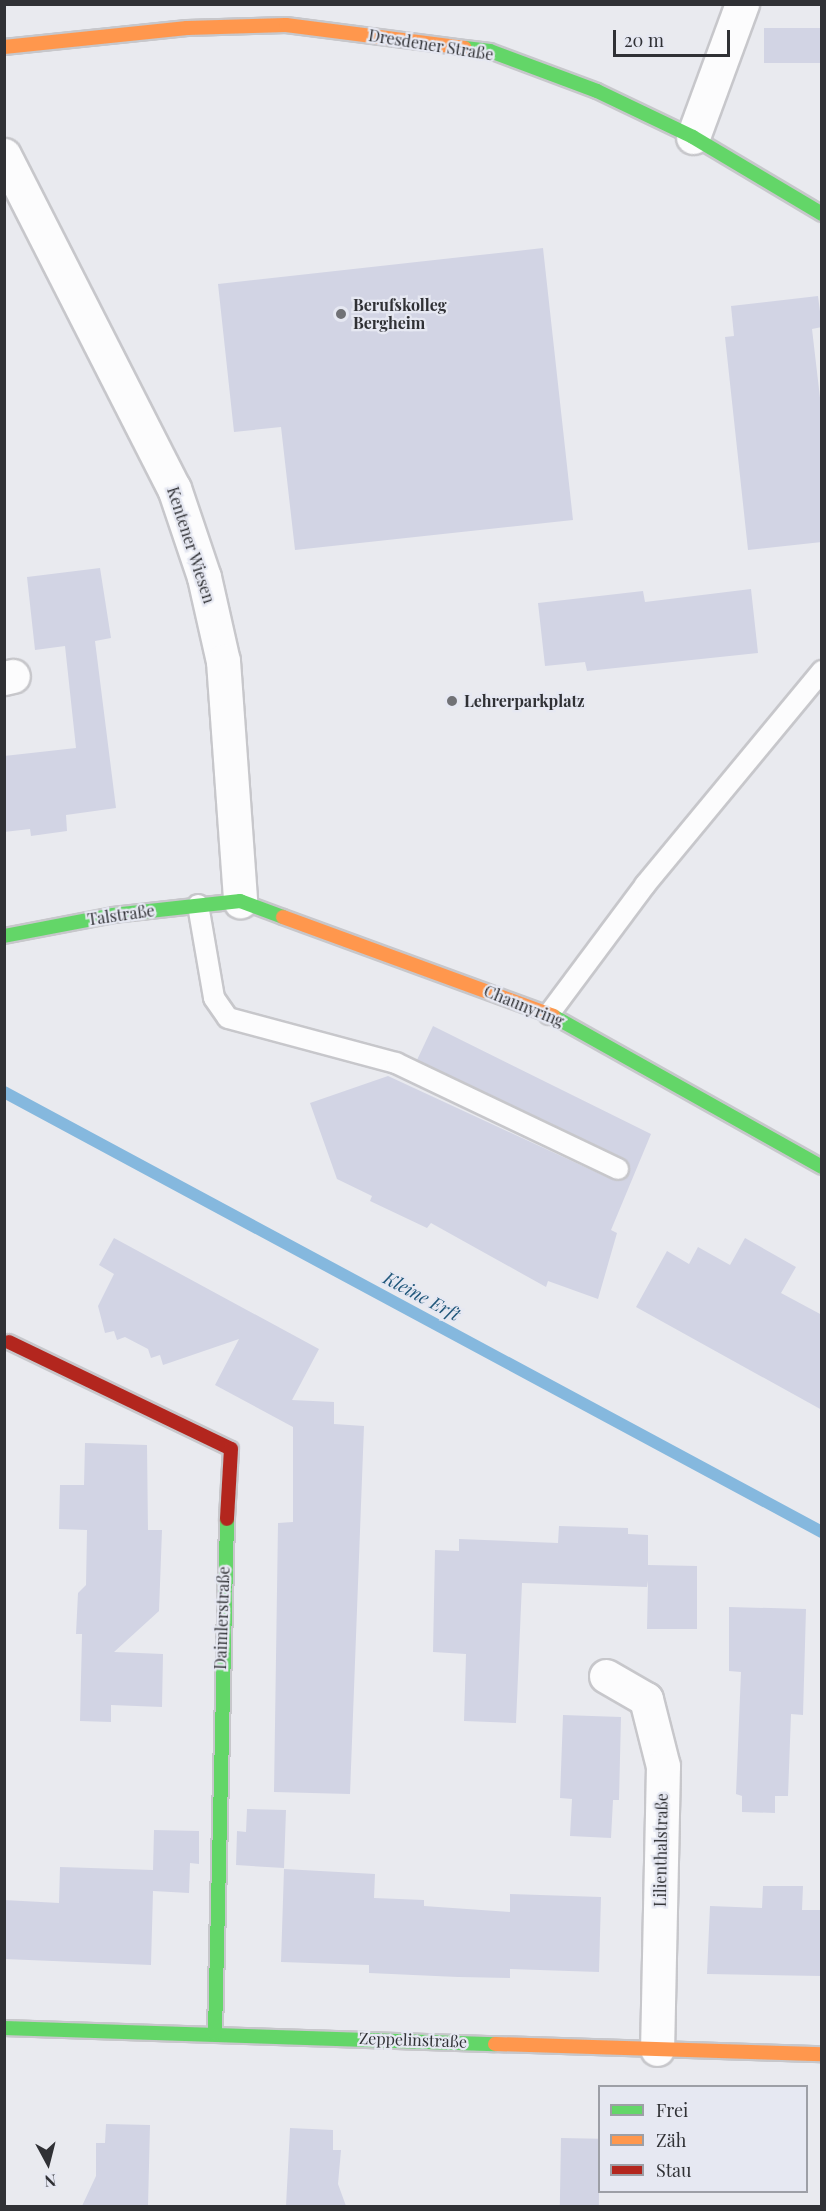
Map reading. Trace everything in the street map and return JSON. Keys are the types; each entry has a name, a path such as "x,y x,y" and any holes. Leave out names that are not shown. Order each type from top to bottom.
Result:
{"street":[{"path":"693,137 742,4"},
{"name":"Dresdener Straße","path":"4,48 187,28 286,25 490,51 597,91 693,137 822,214"},
{"name":"Kentener Wiesen","path":"4,155 174,488 204,577 223,661 240,901"},
{"name":"Talstraße","path":"4,936 198,905 240,901"},
{"name":"Chaunyring","path":"240,901 549,1014 822,1167"},
{"name":"Daimlerstraße","path":"9,1342 231,1449 221,1617 215,2033"},
{"name":"Lilienthalstraße","path":"606,1676 646,1699 663,1767 657,2049"},
{"name":"Zeppelinstraße","path":"4,2028 822,2054"}],"lane":[{"path":"549,1014 645,885 822,671"},
{"path":"198,905 214,998 228,1018 396,1063 618,1168"}],"building":[{"path":"764,28 822,28 822,63 764,63"},
{"path":"543,248 573,520 295,550 281,427 234,432 218,284"},
{"path":"818,296 822,327 812,329 822,415 822,542 748,550 725,337 734,336 731,306"},
{"path":"100,568 111,638 95,641 116,808 66,815 67,831 31,836 30,829 4,832 4,756 76,748 65,646 35,650 27,577"},
{"path":"751,589 758,653 587,671 585,662 545,666 538,603 643,591 645,602"},
{"path":"433,1026 651,1134 611,1230 617,1233 598,1299 548,1281 546,1287 431,1223 427,1228 370,1201 372,1196 337,1179 310,1103 388,1076 613,1180 629,1175 623,1158 417,1060"},
{"path":"114,1238 319,1349 292,1400 334,1402 334,1424 364,1426 350,1794 274,1792 278,1523 293,1522 293,1427 215,1385 239,1339 163,1365 160,1355 151,1358 148,1349 125,1337 117,1340 114,1331 105,1333 98,1306 114,1274 99,1265"},
{"path":"745,1238 796,1267 781,1293 822,1315 822,1410 636,1307 667,1251 689,1264 698,1247 730,1265"},
{"path":"85,1443 147,1445 148,1530 162,1530 159,1611 114,1652 163,1654 162,1707 111,1705 111,1722 80,1721 82,1634 76,1634 78,1593 86,1585 87,1530 59,1529 60,1485 84,1485"},
{"path":"559,1526 628,1528 628,1534 648,1535 648,1565 697,1566 697,1629 647,1629 648,1581 647,1587 522,1583 516,1723 464,1721 466,1654 433,1652 435,1550 459,1551 459,1539 558,1543"},
{"path":"729,1607 806,1609 803,1715 791,1714 788,1796 775,1796 775,1813 742,1812 742,1796 736,1794 741,1672 729,1671"},
{"path":"563,1715 621,1717 619,1800 613,1800 611,1838 570,1836 572,1799 560,1798"},
{"path":"247,1809 286,1810 284,1868 236,1865 237,1831 246,1832"},
{"path":"154,1830 199,1831 199,1864 190,1863 189,1893 153,1891 151,1965 4,1959 4,1900 59,1903 60,1867 153,1870"},
{"path":"284,1869 375,1874 374,1898 424,1900 424,1906 510,1912 510,1894 601,1897 599,1972 510,1969 510,1978 458,1977 369,1973 369,1965 281,1962"},
{"path":"763,1886 803,1886 802,1910 822,1910 822,1976 707,1974 710,1906 762,1908"},
{"path":"106,2124 150,2125 148,2206 82,2206 96,2176 96,2143 105,2143"},
{"path":"290,2128 333,2130 333,2150 341,2150 338,2184 346,2206 286,2206"},
{"path":"561,2138 598,2139 599,2206 560,2206"}],"waterway":[{"name":"Kleine Erft","path":"4,1092 822,1532"}],"traffic: fast":[{"path":"465,48 490,51 597,91 693,137 822,214"},
{"path":"4,936 113,915 240,901 283,917"},
{"path":"553,1016 822,1167"},
{"path":"215,2033 227,1519"},
{"path":"4,2028 495,2044"}],"traffic: slow":[{"path":"4,47 187,28 286,25 465,48"},
{"path":"283,917 553,1016"},
{"path":"495,2044 822,2054"}],"traffic: jam":[{"path":"9,1342 231,1449 227,1519"}],"place":[{"name":"Berufskolleg Bergheim","path":"341,314"},
{"name":"Lehrerparkplatz","path":"452,701"}]}
